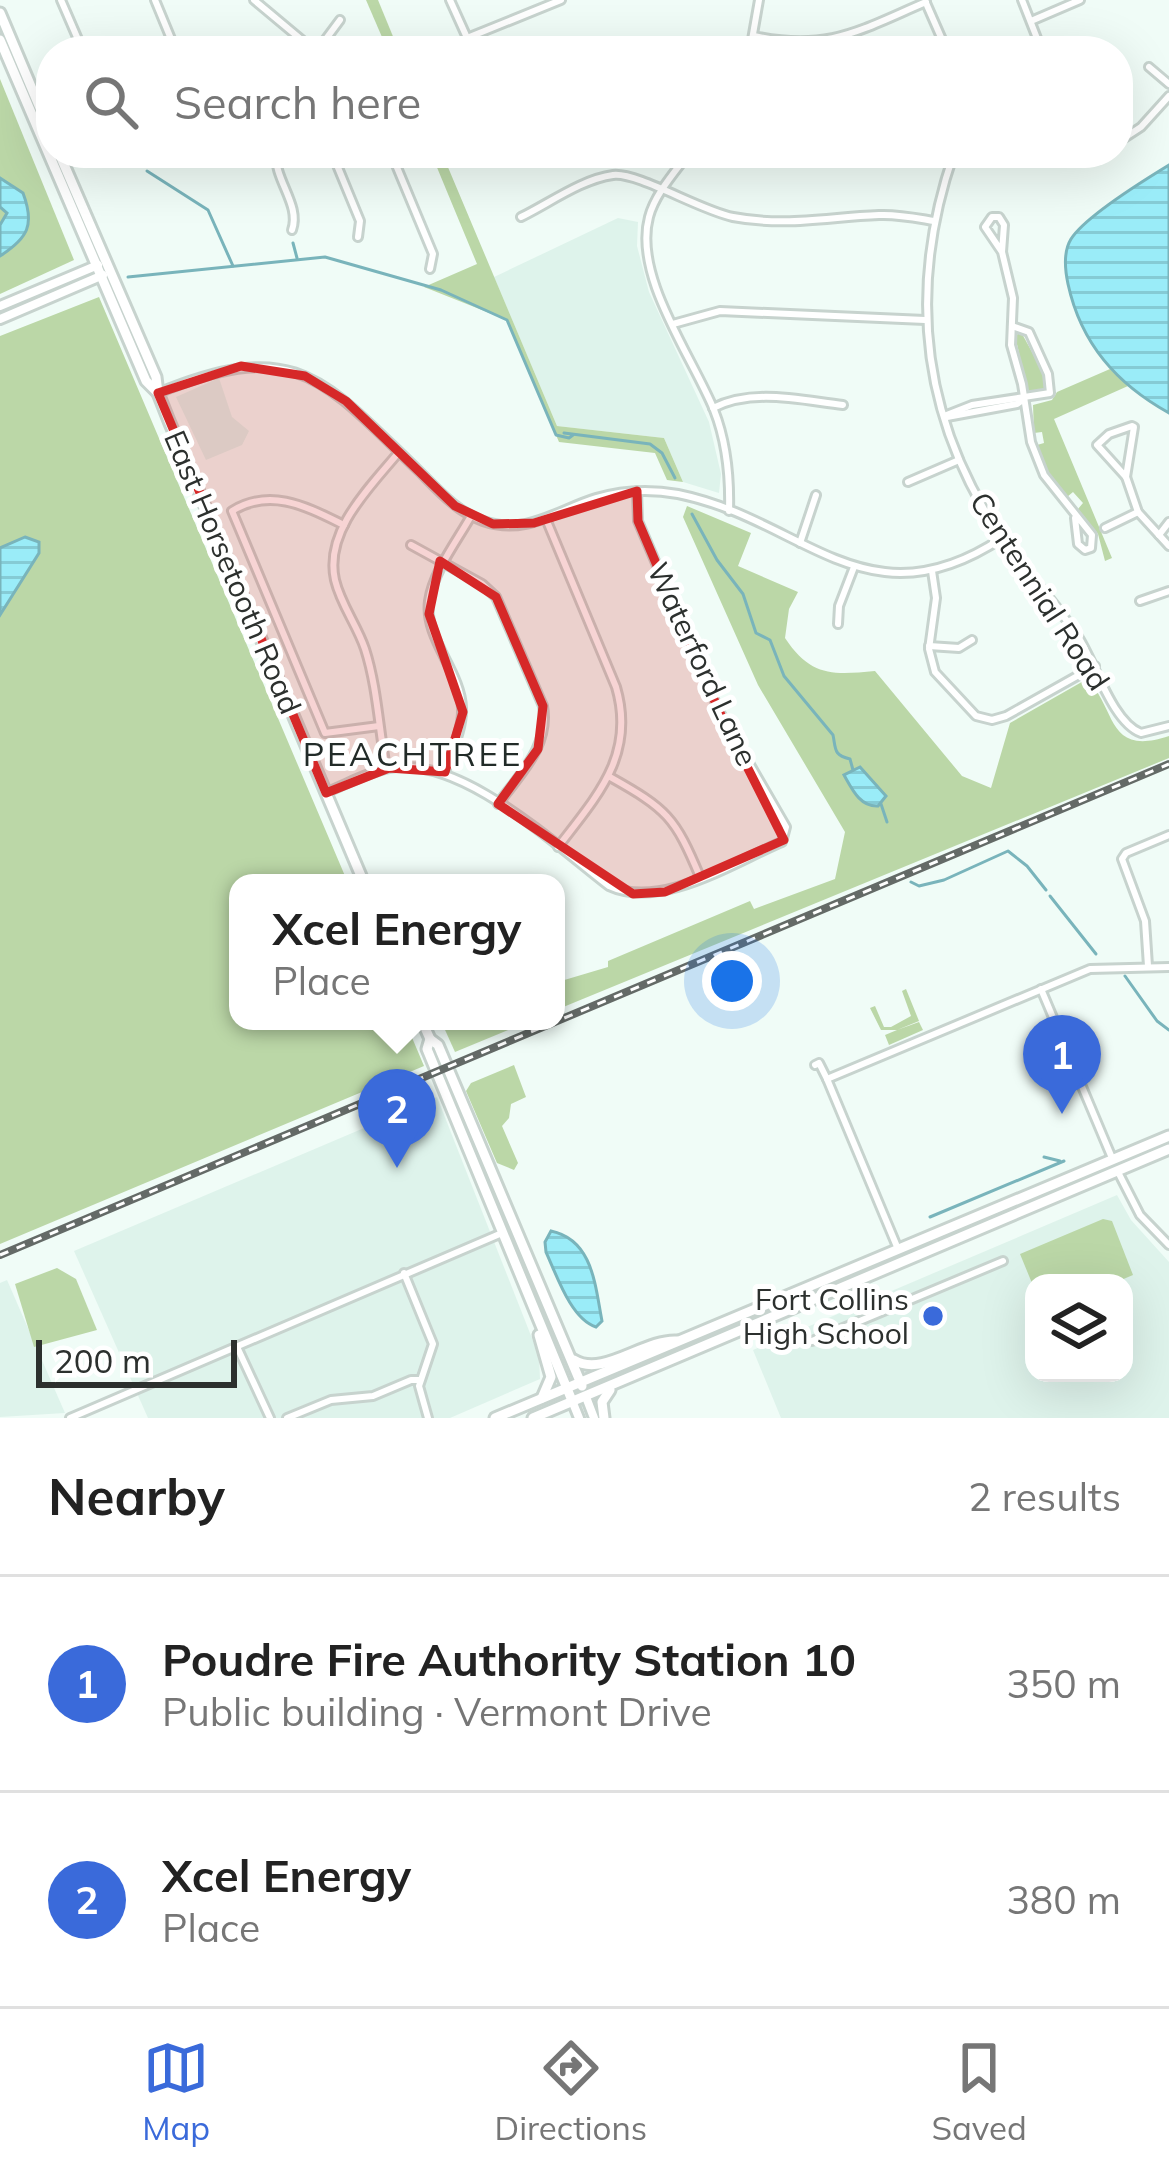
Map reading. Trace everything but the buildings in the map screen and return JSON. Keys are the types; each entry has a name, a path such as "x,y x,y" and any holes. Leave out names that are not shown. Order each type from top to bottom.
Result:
{"main road":[{"name":"East Horsetooth Road","path":"0,13 36,103"},
{"name":"East Horsetooth Road","path":"0,40 36,110"},
{"name":"East Horsetooth Road","path":"62,168 102,269 156,377 158,393 360,874"},
{"name":"East Horsetooth Road","path":"65,168 102,269"},
{"path":"0,306 102,269"},
{"path":"0,319 102,269"},
{"path":"426,1030 448,1067 594,1418"},
{"path":"430,1039 427,1049 579,1418"},
{"path":"1115,1166 1169,1136"},
{"path":"495,1418 1115,1166 1169,1149"},
{"path":"533,1418 901,1255"},
{"path":"525,1289 551,1377 542,1398"},
{"path":"567,1351 576,1363 590,1366 659,1340 682,1341"},
{"path":"604,1418 604,1397 615,1385"}],"street":[{"path":"61,0 77,36"},
{"path":"155,0 170,36"},
{"path":"254,0 298,36"},
{"path":"450,0 465,36"},
{"path":"471,36 561,0"},
{"path":"754,36 759,0"},
{"path":"1022,0 1036,36"},
{"path":"1030,21 1080,0"},
{"path":"840,36 925,1 940,36"},
{"path":"328,36 340,20"},
{"path":"1149,67 1169,84"},
{"path":"1133,133 1169,96"},
{"path":"277,168 295,215 292,230"},
{"path":"338,168 360,221 358,237"},
{"path":"397,168 433,254 430,268"},
{"path":"678,168 648,218 646,250 673,324 713,408 728,462 729,512"},
{"name":"Centennial Road","path":"950,168 934,221 925,320 929,356 959,460 1002,538 1066,619 1124,723 1145,733 1169,726"},
{"path":"521,218 607,176 636,178 733,217 784,223 877,214 934,221"},
{"path":"1002,252 986,227 992,217 1004,225 1002,252 1013,298 1011,345 1036,459 1075,518 1092,535 1091,548 1084,550 1078,544 1075,518"},
{"path":"673,324 720,311 925,320"},
{"path":"944,417 1047,395 1052,386 1029,332 1012,326"},
{"path":"158,393 226,368 291,371 334,392 471,516 503,526 547,519 590,500 637,491 673,493 729,512 854,568 896,574 932,571 967,560 1002,538"},
{"path":"713,408 758,397 843,404"},
{"path":"1126,477 1132,425 1097,445 1126,477 1138,512 1169,546"},
{"path":"386,769 365,651 334,577 336,543 344,525 399,452"},
{"path":"908,482 959,460"},
{"name":"Waterford Lane","path":"637,491 638,521 719,711 787,831 782,842 700,877"},
{"path":"800,543 816,495"},
{"path":"344,525 286,500 261,500 232,511 325,733 379,726"},
{"path":"1105,528 1138,512"},
{"path":"445,772 463,712 428,614 433,586 471,516"},
{"path":"547,519 620,700 621,744 610,777 558,847"},
{"path":"1159,535 1169,522"},
{"path":"411,545 482,584 500,603 544,713 538,749 498,804"},
{"path":"838,625 839,606 854,568"},
{"path":"932,571 936,605 929,646 935,672 968,709 984,719 1006,716 1095,666"},
{"path":"1140,601 1169,591"},
{"path":"929,646 959,649 972,640"},
{"path":"326,793 386,769 418,767 445,772 498,804 609,886 633,894 665,892 700,877 679,828 666,812 610,777"},
{"path":"1148,966 1148,930 1122,859 1169,835"},
{"path":"827,1079 1101,967 1169,967"},
{"path":"1041,989 1115,1166 1140,1215 1169,1245"},
{"path":"814,1065 819,1063 827,1079 901,1255"},
{"path":"70,1418 502,1232"},
{"path":"812,1340 1003,1261"},
{"path":"404,1273 434,1344 419,1394 428,1418"},
{"path":"238,1349 270,1418"},
{"path":"287,1418 332,1399 373,1396 411,1379 421,1380"}],"highlighted area":[{"path":"241,366 305,376 346,401 455,506 493,524 534,523 637,491 638,521 719,711 784,840 665,892 633,894 498,804 538,749 543,706 496,597 440,561 429,614 463,712 445,772 389,768 326,793 158,393"}],"shaded area":[{"path":"618,218 638,222 637,246 649,292 709,422 721,474 719,493 683,482 664,438 557,426 494,277"},
{"path":"219,378 232,417 249,431 242,445 206,460 176,397"},
{"path":"437,1097 539,1356 540,1379 450,1418 148,1418 74,1251"},
{"name":"Fort Collins High School","path":"1117,1195 1131,1220 1169,1262 1169,1418 781,1418 753,1350"},
{"path":"7,1280 65,1413 0,1417 0,1283"}],"green space":[{"path":"366,0 378,0 393,36 382,36"},
{"path":"0,79 74,260 0,294"},
{"path":"437,168 448,168 557,426 664,438 683,482 667,480 655,453 559,442 507,320 424,287 477,264"},
{"path":"99,297 344,874 229,874 229,1030 409,1030 424,1066 0,1244 0,336"},
{"path":"1021,332 1042,370 1045,391 1028,391 1015,336"},
{"path":"1110,369 1128,386 1054,419 1112,558 1105,561 1098,534 1078,509 1083,503 1073,492 1067,497 1046,469 1037,445 1044,443 1042,432 1034,433 1033,405"},
{"path":"687,506 751,533 738,566 798,592 789,609 785,638 795,651 824,671 875,671 962,776 991,788 1010,723 1087,679 1123,735 1149,741 1169,736 1169,758 565,1006 565,980 608,967 608,961 750,901 754,909 835,879 845,832 758,685 683,517"},
{"path":"906,989 919,1021 897,1030 881,1030 870,1008 875,1006 884,1027 891,1027 911,1016 902,991"},
{"path":"919,1022 923,1030 889,1045 885,1035"},
{"path":"445,1030 508,1030 455,1052"},
{"path":"514,1065 526,1097 511,1104 502,1126 518,1163 514,1170 497,1163 466,1091 471,1083"},
{"path":"1103,1219 1112,1221 1133,1274 1028,1274 1020,1254"},
{"path":"57,1268 76,1279 97,1330 34,1347 15,1284"}],"water":[{"path":"1169,165 1169,413 1133,389 1092,344 1074,306 1065,261 1071,239 1089,220"},
{"path":"0,178 23,193 28,222 23,237 0,256 0,225 7,213 0,207"},
{"path":"25,537 39,542 39,553 0,615 0,548"},
{"path":"860,767 886,796 878,806 861,800 844,775"},
{"path":"551,1231 576,1244 590,1266 602,1321 596,1327 579,1315 560,1284 546,1252"}],"waterway":[{"path":"147,171 208,210 233,266"},
{"path":"293,243 297,258"},
{"path":"128,277 325,257 441,290 507,320 556,435 573,435"},
{"path":"564,433 650,444 662,453 675,478"},
{"path":"692,514 717,560 743,594 756,633 770,640 784,676 833,735 836,751 850,759 853,770"},
{"path":"881,804 887,822"},
{"path":"911,882 919,886 944,880 1008,851 1046,890"},
{"path":"1050,896 1096,954"},
{"path":"1125,976 1157,1021 1169,1030"},
{"path":"1044,1157 1060,1161"},
{"path":"930,1217 1064,1161"}],"railway":[{"path":"565,1018 1169,764"},
{"path":"0,1255 536,1030"}],"place":[{"name":"Poudre Fire Authority Station 10","path":"1062,1114"},
{"name":"Xcel Energy","path":"397,1168"},
{"name":"Fort Collins High School","path":"933,1316"}],"district":[{"name":"PEACHTREE","path":"413,753"}]}
